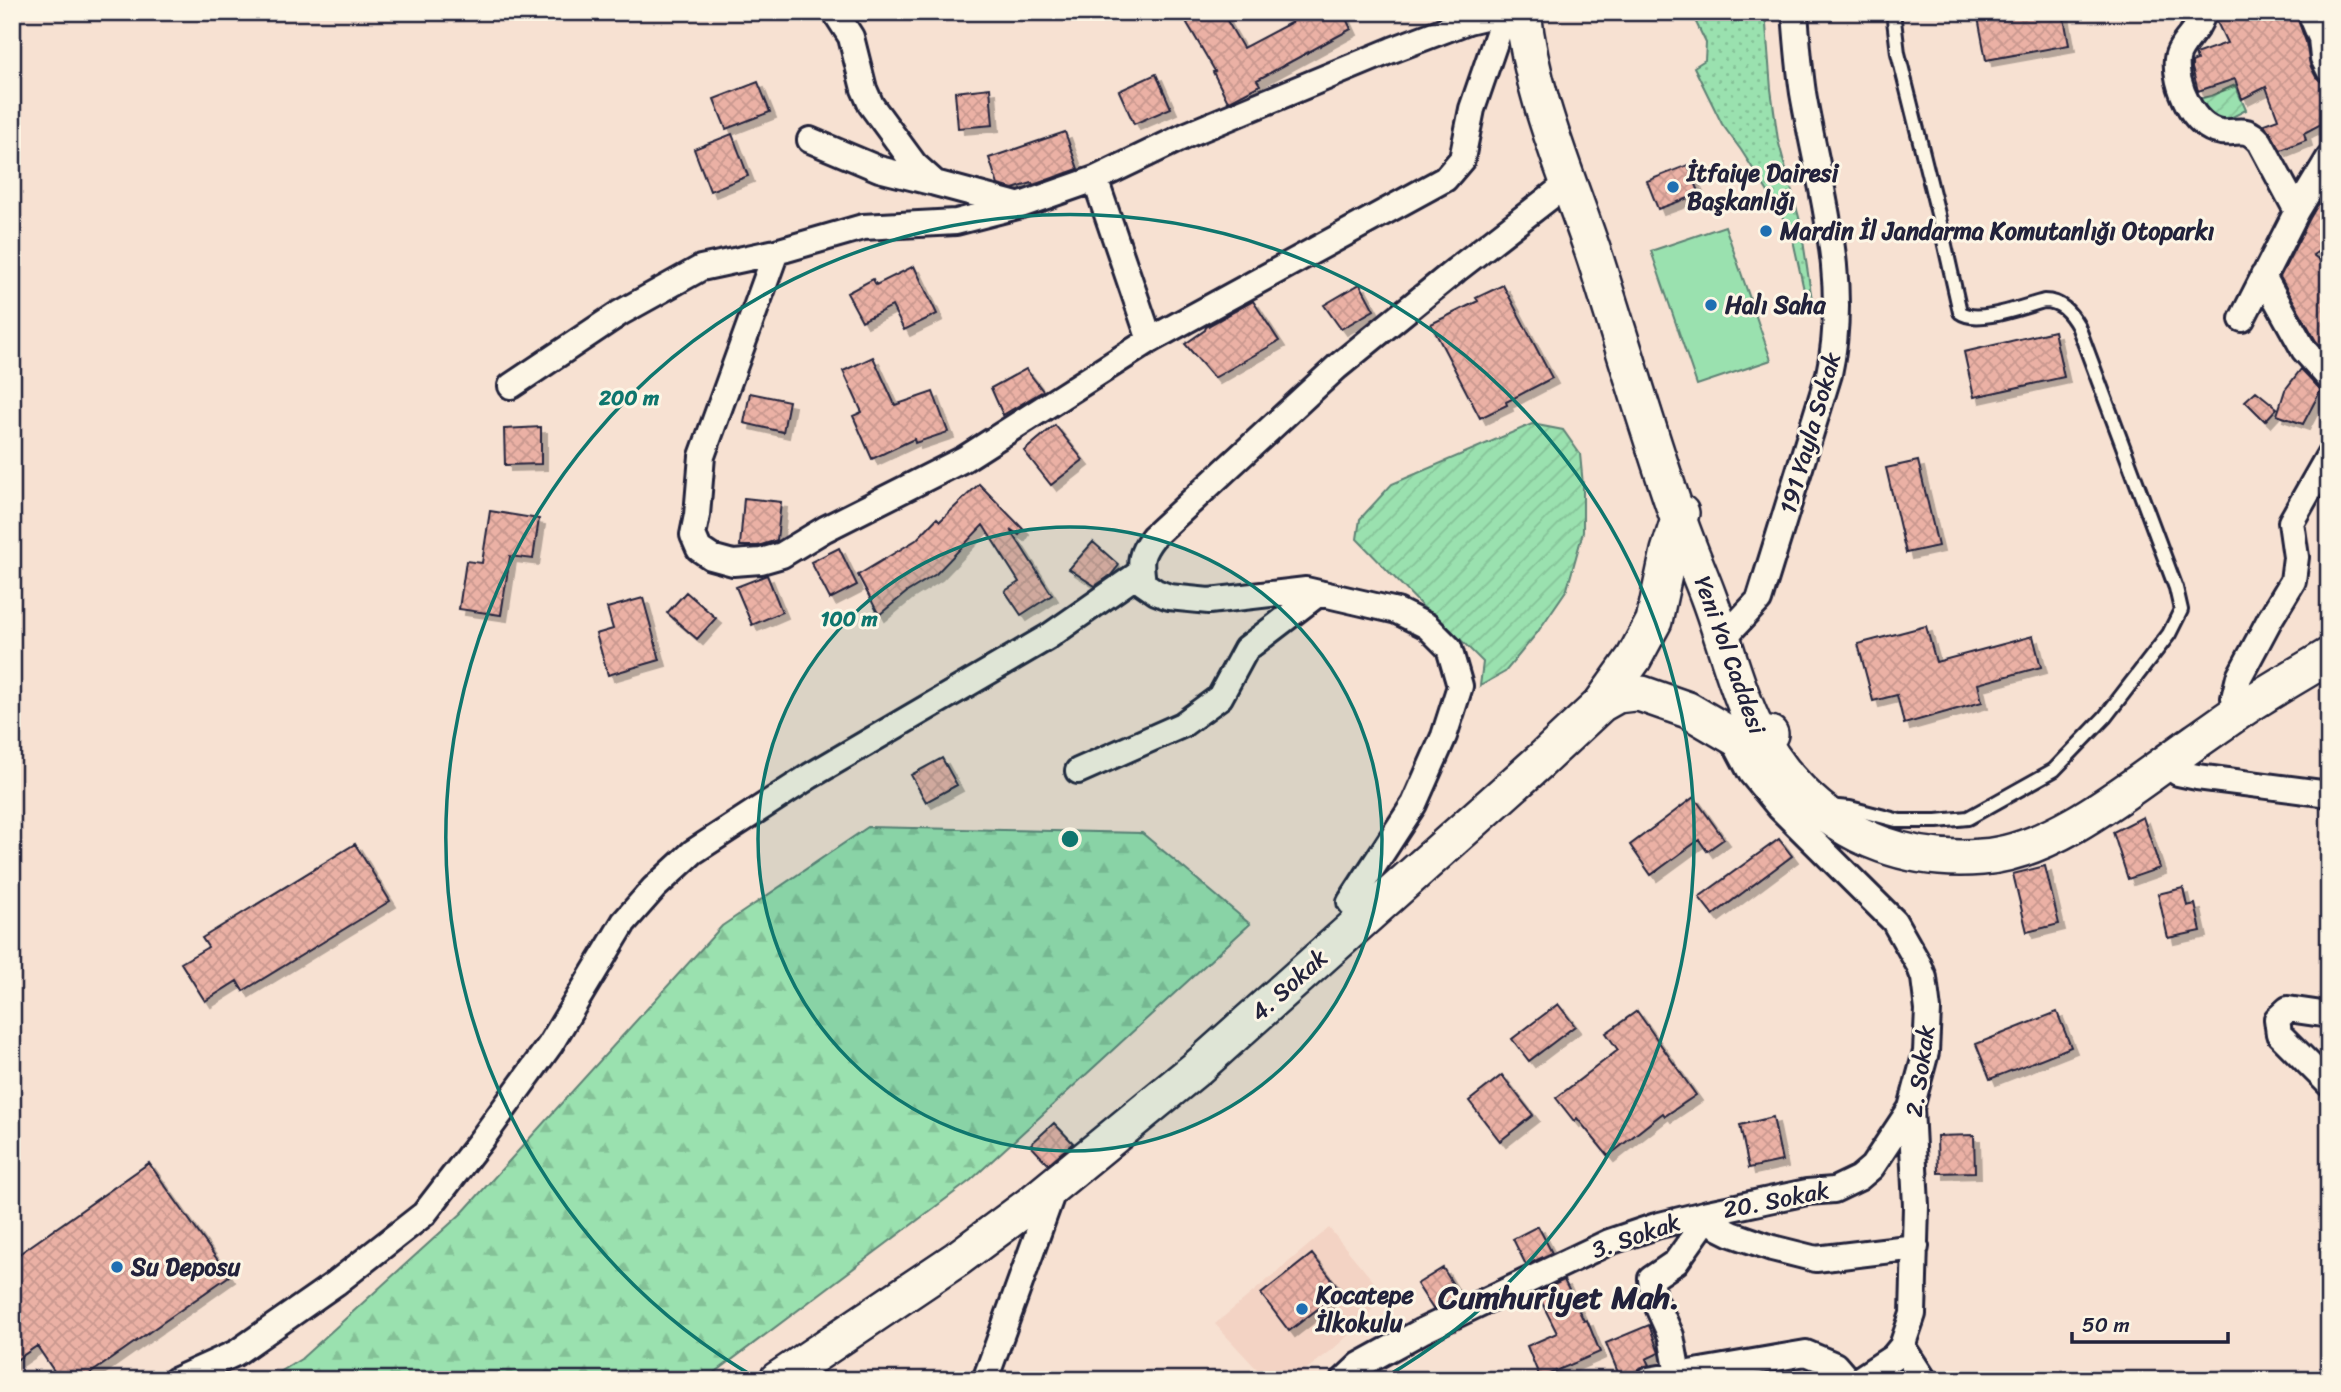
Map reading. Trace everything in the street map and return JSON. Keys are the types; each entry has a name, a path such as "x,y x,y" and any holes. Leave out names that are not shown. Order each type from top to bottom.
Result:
{"main road":[{"name":"Yeni Yol Caddesi","path":"1518,13 1539,97 1568,183 1684,509 1762,716 1755,738"},
{"name":"Yeni Yol Caddesi","path":"1518,13 1552,90 1684,509 1730,666 1755,738 1799,790 1821,810 1863,838 1929,857 1986,857 2018,850 2075,824 2258,698 2329,656"},
{"name":"4. Sokak","path":"778,1380 957,1259 1197,1069 1601,704 1634,658 1654,621 1684,509"},
{"name":"Yeni Yol Caddesi","path":"1755,738 1838,807 1883,832 1918,842 1957,845 1984,842 2020,833 2081,800 2114,775 2329,639"},
{"name":"2. Sokak","path":"1601,704 1618,695 1642,694 1688,710 1719,727 1755,738"}],"street":[{"path":"835,12 851,37 864,89 871,105 915,165 935,183"},
{"name":"191 Yayla Sokak","path":"1730,631 1759,600 1829,374 1836,336 1837,295 1832,243 1803,91 1795,12"},
{"path":"2203,12 2177,58 2186,103 2206,126 2220,132 2246,131 2253,134 2260,142 2297,211"},
{"path":"2310,12 2329,70"},
{"path":"511,386 620,313 701,268 776,252 863,227 956,222 1018,206 1095,179 1189,134 1392,50 1468,21 1518,13"},
{"path":"776,252 702,456 693,535 699,549 711,557 733,564 761,561 782,555 825,528 964,459 1150,340 1445,179 1462,159 1472,109 1518,13"},
{"path":"810,140 879,169 1018,206"},
{"path":"2242,319 2297,211 2329,158"},
{"path":"1095,179 1150,340"},
{"path":"1363,919 1350,902 1414,804 1444,736 1460,686 1449,648 1427,626 1397,611 1306,590 1209,601 1169,597 1143,583 1139,562 1153,537 1337,367 1568,183"},
{"path":"2263,276 2304,350 2329,378"},
{"path":"2234,698 2239,677 2293,581 2296,557 2291,522 2329,455"},
{"path":"176,1380 236,1353 336,1283 424,1214 550,1045 624,922 654,888 692,852 820,770 1048,637 1142,572"},
{"path":"1079,771 1182,725 1220,697 1246,649 1319,593"},
{"name":"2. Sokak","path":"1755,738 1751,773 1779,807 1894,921 1924,978 1927,1010 1926,1052 1911,1108 1916,1247 1913,1314 1902,1346"},
{"path":"2166,763 2178,773 2197,778 2329,794"},
{"path":"2329,1015 2288,1009 2277,1018 2279,1034 2329,1084"},
{"name":"20. Sokak","path":"1678,1374 1671,1336 1654,1298 1651,1279 1676,1262 1708,1213 1807,1192 1834,1190 1859,1178 1872,1167 1911,1108"},
{"path":"985,1380 1056,1183"},
{"path":"1708,1213 1720,1228 1732,1234 1816,1259 1916,1247"},
{"name":"3. Sokak","path":"1344,1380 1360,1365 1422,1331 1609,1242 1656,1226 1708,1213"},
{"path":"1858,1380 1893,1357 1902,1346 1924,1380"},
{"path":"1648,1380 1806,1353 1835,1365 1847,1380"}],"lane":[{"path":"1838,807 1900,821 1968,818 2054,770 2105,717 2169,634 2181,610 2176,588 2072,316 2065,308 2052,301 1987,315 1965,316 1960,312 1899,53 1893,12"}],"shaded area":[{"name":"Kocatepe İlkokulu","path":"1329,1228 1384,1294 1361,1324 1292,1380 1267,1380 1215,1324"}],"green space":[{"path":"1691,12 1765,12 1778,140 1800,221 1812,300 1809,313 1793,240 1780,211 1722,124 1694,67 1705,60 1706,43"},
{"path":"2235,85 2246,110 2229,119 2214,119 2198,99"},
{"name":"Halı Saha","path":"1725,226 1771,360 1697,385 1651,251"},
{"path":"1532,424 1563,430 1580,454 1583,532 1567,589 1537,633 1505,672 1480,686 1483,662 1447,626 1423,607 1357,539 1360,519 1392,484"},
{"path":"868,827 1142,833 1250,924 971,1180 705,1380 267,1380 301,1359 462,1213 722,926"}],"building":[{"path":"1204,12 1222,12 1243,48 1292,22 1287,12 1343,12 1351,29 1257,80 1260,85 1228,102 1213,72 1215,71 1187,23"},
{"path":"1977,12 2063,12 2069,45 1986,60"},
{"path":"2217,12 2295,12 2306,42 2310,65 2316,77 2329,86 2329,120 2304,133 2306,140 2281,150 2264,124 2278,119 2266,87 2242,99 2235,79 2198,91 2192,68 2192,62 2197,60 2195,54 2227,43 2216,20"},
{"path":"1156,74 1171,108 1134,124 1119,91"},
{"path":"758,82 770,112 726,129 714,99"},
{"path":"990,88 993,125 958,128 955,92"},
{"path":"1065,132 1078,169 1013,189 998,185 989,158"},
{"path":"732,134 748,176 710,191 694,149"},
{"name":"İtfaiye Dairesi Başkanlığı","path":"1688,165 1700,194 1658,209 1647,181"},
{"path":"2329,196 2329,244 2313,255 2329,267 2329,355 2316,341 2280,277 2320,201"},
{"path":"914,266 937,314 904,330 892,306 862,321 847,293 873,279 876,285"},
{"path":"1360,284 1374,310 1341,329 1324,305"},
{"path":"1503,285 1552,378 1480,418 1431,324 1478,301 1476,298"},
{"path":"1253,301 1279,341 1214,378 1185,344 1206,327"},
{"path":"2054,331 2064,377 1974,397 1964,352"},
{"path":"873,357 895,405 933,392 948,432 915,443 914,439 872,459 853,416 862,412 843,371"},
{"path":"1026,369 1043,391 1003,415 991,388"},
{"path":"2301,369 2321,390 2303,424 2277,415 2285,390"},
{"path":"2256,391 2277,408 2265,421 2245,401"},
{"path":"750,393 789,401 783,432 744,423"},
{"path":"1055,425 1083,460 1051,485 1024,451"},
{"path":"541,427 541,464 505,465 504,429"},
{"path":"1918,461 1938,546 1906,553 1886,468"},
{"path":"979,484 1023,529 1019,535 1010,529 1052,595 1021,615 1005,591 1019,582 983,525 936,574 907,592 879,615 858,575 916,540 937,518 940,521"},
{"path":"744,498 781,502 777,540 758,546 740,546"},
{"path":"490,511 539,519 533,559 510,556 501,615 459,609 466,561 482,563"},
{"path":"1093,542 1119,565 1111,575 1095,586 1069,569"},
{"path":"839,548 857,585 830,599 811,562"},
{"path":"767,575 782,612 752,625 736,587"},
{"path":"686,592 716,618 697,639 667,613"},
{"path":"643,598 660,660 608,675 596,634 613,629 607,608"},
{"path":"1926,626 1936,662 2033,636 2041,667 1978,684 1982,702 1904,724 1897,695 1873,701 1858,644"},
{"path":"942,758 957,785 926,802 911,775"},
{"path":"1694,797 1724,839 1707,851 1699,840 1651,875 1630,845"},
{"path":"2143,817 2160,868 2128,879 2113,832"},
{"path":"1779,839 1792,856 1713,915 1699,897"},
{"path":"355,844 390,901 243,991 237,981 205,1001 181,963 208,947 202,938"},
{"path":"2045,866 2059,924 2027,932 2013,874"},
{"path":"2183,888 2187,906 2195,904 2201,931 2168,938 2158,894"},
{"path":"1558,1004 1575,1026 1529,1061 1512,1039"},
{"path":"1637,1011 1696,1095 1665,1116 1663,1113 1608,1156 1577,1118 1574,1121 1556,1098 1618,1050 1606,1033"},
{"path":"2057,1012 2071,1047 1990,1079 1976,1044"},
{"path":"1502,1075 1533,1115 1500,1141 1469,1101"},
{"path":"1773,1117 1782,1161 1749,1168 1740,1125"},
{"path":"1054,1123 1073,1143 1048,1164 1030,1145"},
{"path":"1974,1135 1975,1172 1938,1173 1937,1136"},
{"name":"Su Deposu","path":"149,1163 229,1276 81,1380 60,1380 37,1346 12,1363 12,1259"},
{"path":"1538,1226 1552,1253 1526,1265 1513,1239"},
{"path":"1312,1254 1341,1291 1289,1331 1261,1294"},
{"path":"1443,1268 1460,1296 1433,1309 1417,1284"},
{"path":"1564,1280 1584,1321 1587,1320 1600,1352 1540,1378 1527,1346 1557,1333 1537,1293"},
{"path":"1649,1325 1659,1353 1646,1359 1649,1365 1639,1368 1634,1376 1621,1380 1606,1343"}],"place":[{"name":"İtfaiye Dairesi Başkanlığı","path":"1673,187"},
{"name":"Mardin İl Jandarma Komutanlığı Otoparkı","path":"1766,231"},
{"name":"Halı Saha","path":"1711,305"},
{"name":"Su Deposu","path":"117,1267"},
{"name":"Kocatepe İlkokulu","path":"1302,1309"}],"district":[{"name":"Cumhuriyet Mah.","path":"1559,1297"}]}
